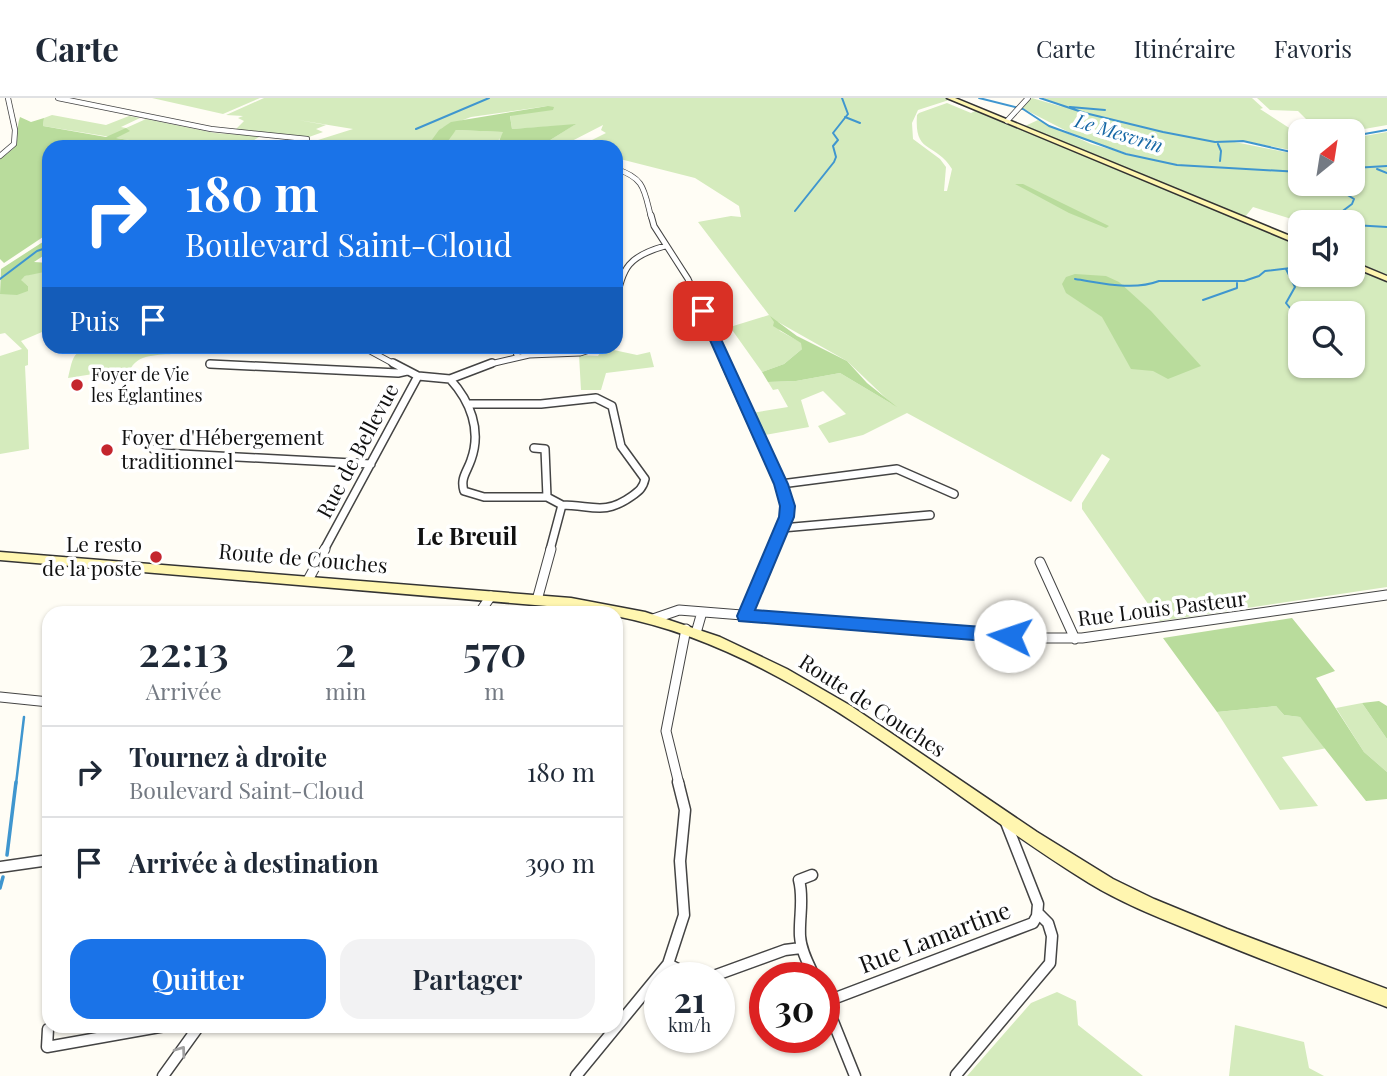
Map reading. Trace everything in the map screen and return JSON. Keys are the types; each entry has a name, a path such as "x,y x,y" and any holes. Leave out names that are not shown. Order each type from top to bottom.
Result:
{"main road":[{"path":"950,98 1288,238"},
{"path":"1365,269 1387,279"},
{"name":"Route de Couches","path":"0,556 602,606"},
{"name":"Route de Couches","path":"623,611 669,623 740,650 816,690 1004,819 1116,890 1286,961 1387,998"}],"street":[{"path":"0,156 14,144 15,130 8,98"},
{"path":"58,98 211,129 307,139"},
{"path":"1007,121 1028,98"},
{"path":"623,171 632,174 642,184 654,226 688,279 781,484 788,506 782,528 745,616"},
{"path":"623,270 638,256 665,246"},
{"path":"376,354 418,376 450,379 477,367 518,357 567,354"},
{"path":"209,364 398,373 407,371"},
{"name":"Rue de Bellevue","path":"308,580 418,376"},
{"path":"450,379 470,404 475,438 471,460 462,481 464,491 484,497 547,496 562,505 582,505 599,511 615,509 645,483 621,446 612,406 596,398 541,404 470,404"},
{"path":"534,448 545,449 547,496"},
{"path":"153,449 162,453 371,464"},
{"path":"781,484 897,469 954,494"},
{"path":"537,600 562,505"},
{"path":"782,528 930,515"},
{"path":"1040,562 1075,639"},
{"name":"Rue Louis Pasteur","path":"653,619 666,613 690,611 1075,639 1127,634 1387,595"},
{"path":"484,606 491,596"},
{"path":"669,623 690,611"},
{"path":"669,962 684,915 680,861 685,825 682,793 667,744 666,720 691,631 702,612"},
{"path":"0,697 42,701"},
{"name":"Rue Lamartine","path":"840,995 1030,925 1039,914 1034,890 1004,819"},
{"path":"0,867 42,860"},
{"path":"808,962 802,948 800,931 804,896 799,880 812,875"},
{"path":"956,1074 1050,963 1055,945 1044,918 1039,914"},
{"path":"735,968 785,950 802,948"},
{"path":"623,1019 644,993"},
{"path":"48,1033 47,1047 126,1033"},
{"path":"163,1076 194,1033"},
{"path":"576,1076 611,1033"},
{"path":"840,1038 855,1076"}],"green space":[{"path":"152,98 260,98 223,114"},
{"path":"264,98 945,98 949,100 918,110 912,123 913,139 940,159 946,167 944,191 947,191 952,169 939,154 922,142 917,128 917,115 947,103 971,113 977,110 1288,240 1288,287 1365,287 1365,272 1387,281 1387,587 1160,621 1082,509 1082,503 1110,459 1102,454 1071,502 907,413 863,435 829,443 818,426 846,414 823,391 801,400 809,427 765,435 752,413 788,407 778,389 773,390 768,382 796,381 840,373 892,404 847,361 778,322 774,322 780,331 802,343 802,349 784,364 762,372 730,327 769,315 698,222 731,216 741,217 739,206 695,178 623,160 623,140 592,140 606,133 601,130 603,125 574,140 550,140 574,125 512,129 510,115 548,106 471,117 442,128 433,140 318,140 353,129 298,120 326,125 316,129 323,132 309,137 234,131 244,121 238,118 243,116 226,115"},
{"path":"1032,98 1063,107 1043,98 1252,98 1263,108 1260,109 1288,127 1288,150 1239,140 1230,141 1288,153 1288,196 1365,196 1365,136 1387,132 1387,275 1365,266 1365,210 1288,210 1288,218 1253,207 1245,217 1025,126 1038,120 1091,144 1139,157 1082,139 1022,108"},
{"path":"1257,98 1387,98 1387,125 1365,129 1365,119 1306,119 1298,111 1270,110"},
{"path":"548,106 554,107 553,110 510,116 512,129 576,124 550,140 499,140 503,132 456,130 449,140 432,140 439,130 451,122"},
{"path":"52,115 106,125 129,116 140,118 121,127 126,128 146,119 215,133 261,136 254,140 129,140 43,126 44,118"},
{"path":"20,117 31,122 44,118 43,126 106,137 126,128 130,131 116,138 128,140 42,140 42,238 4,263 0,259 0,158 16,144"},
{"path":"456,130 504,132 499,140 448,140"},
{"path":"1015,184 1023,184 1109,226 1106,228 1069,213"},
{"path":"42,243 42,257 34,262 42,263 42,272 25,276 21,280 28,286 28,291 17,295 0,294 1,269"},
{"path":"42,271 42,332 21,341 28,350 28,365 25,366 29,449 0,454 0,356 22,349 5,333 0,334 0,294 28,286 20,280"},
{"path":"1075,274 1106,276 1119,282 1151,311 1201,366 1168,379 1153,371 1131,369 1102,317 1066,293 1062,284 1066,277"},
{"path":"770,316 797,336 847,361 867,383 897,407 840,373 796,381 768,382 762,372 784,364 802,349 801,343 773,326 774,322"},
{"path":"650,352 654,367 606,373 601,390 581,390 579,355"},
{"path":"170,354 140,359 131,368 68,378 76,355"},
{"path":"1292,618 1335,671 1316,678 1364,752 1387,772 1387,799 1366,801 1300,717 1284,715 1276,706 1217,712 1163,638"},
{"path":"1379,701 1387,706 1387,739 1362,703"},
{"path":"1362,703 1387,739 1387,772 1364,752 1336,708"},
{"path":"1276,706 1284,715 1300,717 1327,748 1282,757 1318,806 1280,810 1217,712"},
{"path":"1057,992 1076,1001 1078,1025 1143,1076 967,1076 1031,1003"},
{"path":"1235,1025 1304,1042 1309,1068 1324,1076 1229,1076"}],"waterway":[{"path":"416,129 489,98"},
{"path":"842,98 848,114 845,117"},
{"name":"Le Mesvrin","path":"979,98 1023,109 1049,126 1126,154 1177,165 1288,171"},
{"name":"Le Mesvrin","path":"1040,98 1085,113 1163,132 1215,142 1243,141 1288,151"},
{"path":"1070,107 1105,110"},
{"path":"795,211 834,162 836,157 833,146 838,140 833,133 845,117"},
{"path":"845,117 860,123"},
{"name":"Le Mesvrin","path":"1365,134 1387,130"},
{"path":"1218,144 1221,151 1220,161"},
{"name":"Le Mesvrin","path":"1365,167 1387,166"},
{"path":"1377,169 1387,173"},
{"path":"1344,210 1354,199 1349,196"},
{"path":"1365,226 1387,227"},
{"path":"0,279 42,249"},
{"path":"1075,279 1128,286 1159,281 1244,281 1265,271 1288,268"},
{"path":"1286,269 1295,287 1286,303 1288,306"},
{"path":"1203,300 1237,288 1237,283"},
{"path":"16,784 24,717"},
{"path":"7,855 16,782"},
{"path":"0,888 3,877"}],"place":[{"name":"Foyer de Vie les Églantines","path":"77,385"},
{"name":"Foyer d'Hébergement traditionnel","path":"107,450"},
{"name":"Le resto de la poste","path":"156,557"}],"district":[{"name":"Le Breuil","path":"467,537"}],"route":[{"path":"703,311 781,484 788,506 786,517 745,616 1010,636"}]}
